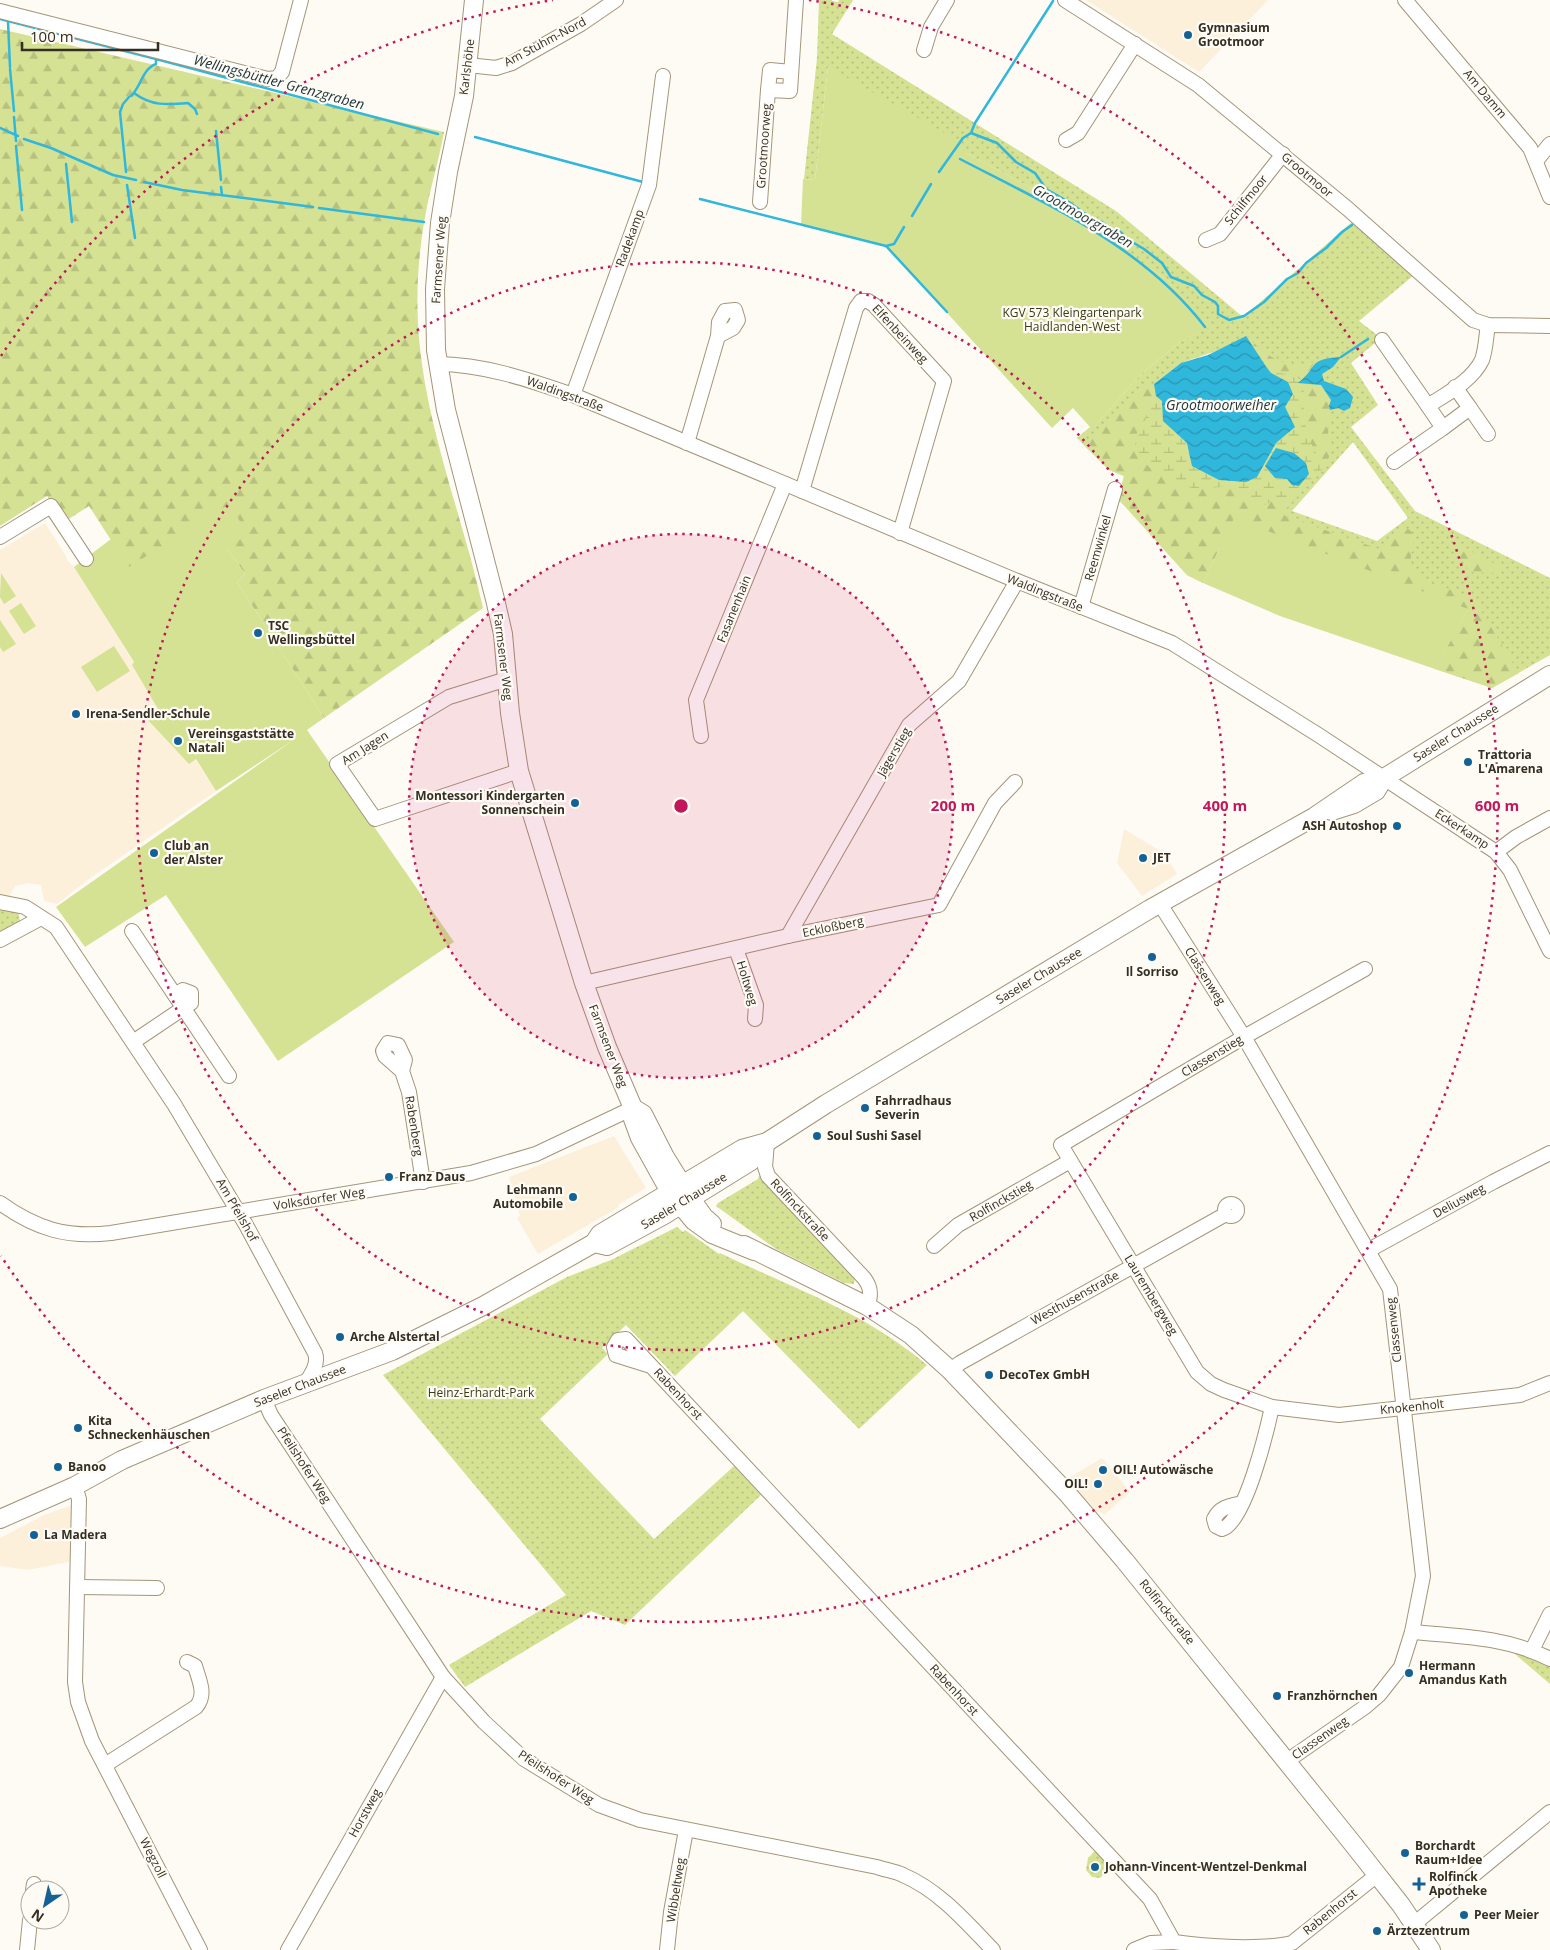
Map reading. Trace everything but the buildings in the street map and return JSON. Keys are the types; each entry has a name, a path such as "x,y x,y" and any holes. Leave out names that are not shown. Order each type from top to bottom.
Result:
{"main road":[{"name":"Karlshöhe","path":"456,134 468,65 474,0"},
{"name":"Farmsener Weg","path":"456,134 444,193 437,260 435,332 437,364 446,410 500,619 513,742 518,771 584,983 610,1054 633,1108 643,1114 681,1195"},
{"name":"Saseler Chaussee","path":"0,1518 75,1486 122,1460 264,1399 409,1343 483,1306 594,1243 606,1246 681,1195 751,1161 767,1142 834,1099 1160,904 1314,817 1364,783 1384,778 1550,675"},
{"name":"Rolfinckstraße","path":"681,1195 708,1220 736,1241 867,1306 911,1336 950,1370 1088,1517 1287,1761 1377,1875 1431,1950"}],"street":[{"path":"0,11 268,79 277,78 282,72 301,0"},
{"name":"Am Stühm-Nord","path":"468,65 496,68 512,62 581,24 616,0"},
{"name":"Grootmoorweg","path":"768,90 790,91 796,0"},
{"path":"924,50 931,27 948,0"},
{"name":"Grootmoor","path":"1065,0 1198,85 1348,209 1473,320 1488,325 1550,326"},
{"name":"Am Damm","path":"1404,0 1530,148 1550,197"},
{"path":"1066,140 1078,133 1135,44"},
{"name":"Grootmoorweg","path":"760,202 770,70 791,72"},
{"name":"Radekamp","path":"573,395 649,185 663,76"},
{"path":"1536,161 1550,144"},
{"name":"Schilfmoor","path":"1206,240 1220,234 1283,154"},
{"name":"Elfenbeinweg","path":"802,492 856,308 861,301 868,301 874,305 944,381 900,533"},
{"path":"1428,406 1470,376 1481,360 1486,344 1488,325"},
{"path":"687,443 718,336"},
{"path":"1382,340 1443,428"},
{"name":"Waldingstraße","path":"437,364 462,365 528,380 573,395 1016,582 1172,643 1384,778"},
{"path":"1455,387 1488,434"},
{"path":"1394,462 1470,408"},
{"name":"Fasanenhain","path":"701,736 696,700 785,484"},
{"name":"Reemwinkel","path":"1081,607 1115,489"},
{"path":"0,537 51,506 86,559"},
{"name":"Jägerstieg","path":"788,936 909,725 959,681 1016,582"},
{"name":"Am Jagen","path":"507,679 449,698 338,764 375,819 518,771"},
{"name":"Eckerkamp","path":"1384,778 1496,852 1510,870 1550,951"},
{"name":"Eckloßberg","path":"584,983 788,936 939,905 995,803 1015,782"},
{"path":"1496,852 1550,818"},
{"name":"Am Pfeilshof","path":"0,902 25,907 56,926 174,1104 239,1212 315,1353 316,1363 305,1384"},
{"name":"Classenweg","path":"1160,904 1244,1037 1390,1289 1423,1576 1412,1632 1401,1667 1379,1695 1365,1707 1287,1761"},
{"path":"0,940 41,918"},
{"path":"132,931 229,1076"},
{"name":"Holtweg","path":"736,949 756,1005 755,1019"},
{"name":"Classenstieg","path":"1061,1145 1364,969"},
{"path":"133,1042 184,1008"},
{"name":"Rabenberg","path":"402,1071 409,1092 423,1182"},
{"name":"Volksdorfer Weg","path":"0,1203 19,1217 42,1228 60,1232 86,1234 111,1232 472,1174 524,1159 633,1108"},
{"name":"Rolfinckstraße","path":"767,1142 765,1167 768,1176 866,1281 871,1296 867,1306"},
{"name":"Laurembergweg","path":"1061,1145 1197,1372 1211,1384 1272,1407"},
{"name":"Deliusweg","path":"1369,1250 1493,1182 1550,1154"},
{"name":"Rolfinckstieg","path":"934,1246 958,1225 1070,1161"},
{"name":"Westhusenstraße","path":"950,1370 960,1362 1226,1214"},
{"path":"852,1297 860,1282 856,1269"},
{"name":"Rabenhorst","path":"651,1366 1150,1899 1174,1942 1213,1948 1282,1949 1377,1875"},
{"name":"Knokenholt","path":"1272,1407 1339,1415 1520,1395 1550,1383"},
{"name":"Pfeilshofer Weg","path":"264,1399 271,1415 443,1677 484,1722 524,1759 599,1805 640,1820 877,1867 902,1874 927,1888 951,1906 993,1950"},
{"path":"1242,1503 1259,1460 1272,1407"},
{"name":"Wegzoll","path":"75,1486 79,1498 76,1682 78,1702 92,1741 200,1950"},
{"path":"78,1587 157,1588"},
{"path":"1532,1650 1550,1614"},
{"path":"1412,1632 1470,1636 1532,1650 1550,1659"},
{"path":"105,1765 201,1702 203,1696 195,1666 187,1662"},
{"name":"Horstweg","path":"288,1950 443,1677"},
{"path":"1414,1924 1550,1812"},
{"name":"Wibbeltweg","path":"668,1950 671,1912 686,1830"},
{"path":"27,1950 29,1930"},
{"path":"1134,1950 1151,1943 1174,1942"}],"shaded area":[{"name":"Gymnasium Grootmoor","path":"1086,0 1268,0 1199,72"},
{"name":"Irena-Sendler-Schule","path":"45,523 134,663 158,709 147,718 189,764 195,759 216,791 89,879 57,904 44,901 41,885 28,883 15,886 9,897 0,895 0,550"},
{"name":"JET","path":"1124,829 1165,854 1177,874 1142,896 1117,863"},
{"name":"Lehmann Automobile","path":"614,1136 646,1188 618,1205 619,1207 538,1254 517,1218 520,1216 509,1177"},
{"name":"OIL!","path":"1102,1458 1130,1492 1104,1515 1100,1511 1098,1513 1067,1479"},
{"path":"75,1504 73,1561 28,1570 0,1566 0,1538 44,1515"}],"green space":[{"path":"819,0 838,2 839,0 853,0 832,34 1116,211 1243,317 1353,221 1414,275 1359,321 1381,338 1351,363 1378,405 1351,427 1415,511 1550,578 1550,655 1492,688 1435,669 1468,609 1220,547 1203,583 1187,575 1121,502 1118,501 1124,476 1109,470 1077,438 1090,427 1094,427 1140,375 1180,342 1209,327 1169,281 1024,184 966,153 828,67 815,180 804,179 817,58","holes":["1219,350 1294,427 1276,443 1261,468 1154,384 1181,363","1353,442 1408,518 1377,541 1292,511"]},
{"path":"0,29 444,132 427,206 421,243 418,323 427,396 444,467 483,608 324,718 237,582 245,574 227,548 129,568 89,506 64,522 47,496 0,526"},
{"name":"KGV 573 Kleingartenpark Haidlanden-West","path":"828,67 962,143 966,153 1024,184 1169,281 1210,327 1180,342 1140,375 1094,427 1090,427 1073,408 1052,428 886,246 801,225 803,179 815,180"},
{"path":"1246,336 1270,356 1284,363 1303,364 1315,362 1302,380 1304,383 1321,385 1331,400 1328,434 1332,449 1325,466 1284,511 1285,516 1379,549 1396,532 1408,529 1414,537 1411,558 1413,568 1423,578 1431,582 1470,596 1475,601 1519,673 1492,688 1435,669 1468,609 1220,547 1203,583 1187,575 1121,502 1118,501 1124,476 1109,470 1084,445 1141,387 1154,384 1156,396 1257,477 1276,443 1294,427 1271,373","holes":["1275,449 1294,453 1275,478 1265,466"]},
{"path":"1271,373 1291,375 1302,380 1298,383 1304,383 1304,417 1308,436 1325,466 1292,502 1287,499 1278,498 1267,504 1257,505 1250,503 1232,489 1219,487 1198,489 1183,485 1149,467 1139,455 1135,441 1138,429 1145,420 1150,405 1156,396 1162,401 1163,421 1187,443 1192,466 1257,477 1276,443 1294,427 1285,407 1288,382","holes":["1275,449 1294,453 1292,485 1287,479 1275,478 1265,466"]},
{"path":"229,504 248,534 227,548 245,574 237,582 324,718 307,730 454,942 278,1061 166,895 85,947 56,907 295,739 216,791 196,759 189,764 147,719 158,709 132,665 134,662 74,567 111,539 129,567"},
{"path":"1234,518 1468,609 1435,669 1280,616 1203,583"},
{"path":"1454,545 1459,545 1501,567 1500,571 1492,573 1470,572 1454,549"},
{"path":"1,573 16,596 4,604 0,597"},
{"path":"21,603 36,626 24,634 9,611"},
{"path":"0,620 16,644 3,652 0,647"},
{"path":"114,646 130,671 97,692 81,667"},
{"path":"0,908 18,910 20,922 0,933"},
{"path":"759,1176 762,1176 855,1278 854,1284 844,1283 776,1249 716,1206 758,1179"},
{"name":"Heinz-Erhardt-Park","path":"677,1227 683,1232 685,1230 719,1254 853,1315 903,1346 927,1365 859,1429 743,1311 675,1376 626,1325 602,1348 608,1354 540,1419 654,1539 734,1466 761,1495 625,1625 591,1611 465,1687 449,1665 566,1595 383,1375 567,1277 611,1260"},
{"path":"1509,1649 1550,1664 1550,1684"},
{"path":"1095,1851 1111,1868 1100,1878 1092,1877 1086,1870 1088,1858"}],"water":[{"name":"Grootmoorweiher","path":"1246,336 1271,373 1288,382 1293,394 1285,407 1295,427 1276,443 1257,477 1246,482 1219,480 1192,466 1187,443 1163,421 1162,401 1156,396 1154,384 1181,363 1208,355"},
{"path":"1341,357 1333,367 1322,374 1324,381 1346,389 1353,397 1350,408 1344,411 1338,408 1330,410 1331,400 1321,385 1298,383 1318,362"},
{"path":"1276,448 1294,453 1306,463 1309,474 1299,486 1292,485 1287,479 1275,478 1265,466"}],"waterway":[{"path":"939,172 963,138 971,133 975,123 1053,1"},
{"name":"Wellingsbüttler Grenzgraben","path":"0,19 438,134"},
{"path":"8,21 10,67"},
{"path":"131,96 151,66 156,64 156,59"},
{"path":"10,69 14,111"},
{"path":"134,93 159,104 188,103 195,109 197,114"},
{"path":"126,172 120,112 123,104 129,97"},
{"path":"14,117 16,141"},
{"path":"0,128 18,136"},
{"path":"216,131 221,180"},
{"path":"971,133 997,143 1016,162 1035,173 1046,189 1069,202 1092,219 1102,222 1110,229 1118,230 1127,239 1162,263 1171,277 1194,286 1202,295 1215,302 1218,306 1218,314 1229,320 1244,316 1264,302 1287,279 1298,273 1306,263 1352,225"},
{"name":"Wellingsbüttler Grenzgraben","path":"475,137 643,182"},
{"path":"24,139 51,148 113,175 136,180"},
{"path":"16,146 22,210"},
{"name":"Grootmoorgraben","path":"960,159 1060,211 1123,250 1153,273 1180,298 1205,327"},
{"path":"66,164 72,222"},
{"path":"144,182 182,190 313,207"},
{"name":"Wellingsbüttler Grenzgraben","path":"912,216 931,184"},
{"path":"127,185 135,238"},
{"path":"221,187 222,195"},
{"name":"Wellingsbüttler Grenzgraben","path":"700,199 886,246 894,244 904,227"},
{"path":"319,208 424,222"},
{"path":"886,246 947,312"},
{"path":"1341,357 1368,339"}],"place":[{"name":"Gymnasium Grootmoor","path":"1188,35"},
{"name":"TSC Wellingsbüttel","path":"258,633"},
{"name":"Irena-Sendler-Schule","path":"76,714"},
{"name":"Vereinsgaststätte Natali","path":"178,741"},
{"name":"Trattoria L'Amarena","path":"1468,762"},
{"name":"Montessori Kindergarten Sonnenschein","path":"575,803"},
{"name":"ASH Autoshop","path":"1397,826"},
{"name":"Club an der Alster","path":"154,853"},
{"name":"JET","path":"1143,858"},
{"name":"Il Sorriso","path":"1152,957"},
{"name":"Fahrradhaus Severin","path":"865,1108"},
{"name":"Soul Sushi Sasel","path":"817,1136"},
{"name":"Franz Daus","path":"389,1177"},
{"name":"Lehmann Automobile","path":"573,1197"},
{"name":"Arche Alstertal","path":"340,1337"},
{"name":"DecoTex GmbH","path":"989,1375"},
{"name":"Kita Schneckenhäuschen","path":"78,1428"},
{"name":"Banoo","path":"58,1467"},
{"name":"OIL! Autowäsche","path":"1103,1470"},
{"name":"OIL!","path":"1098,1484"},
{"name":"La Madera","path":"34,1535"},
{"name":"Hermann Amandus Kath","path":"1409,1673"},
{"name":"Franzhörnchen","path":"1277,1696"},
{"name":"Borchardt Raum+Idee","path":"1405,1853"},
{"name":"Johann-Vincent-Wentzel-Denkmal","path":"1095,1867"},
{"name":"Rolfinck Apotheke","path":"1419,1884"},
{"name":"Peer Meier","path":"1464,1915"},
{"name":"Ärztezentrum","path":"1377,1931"}]}
